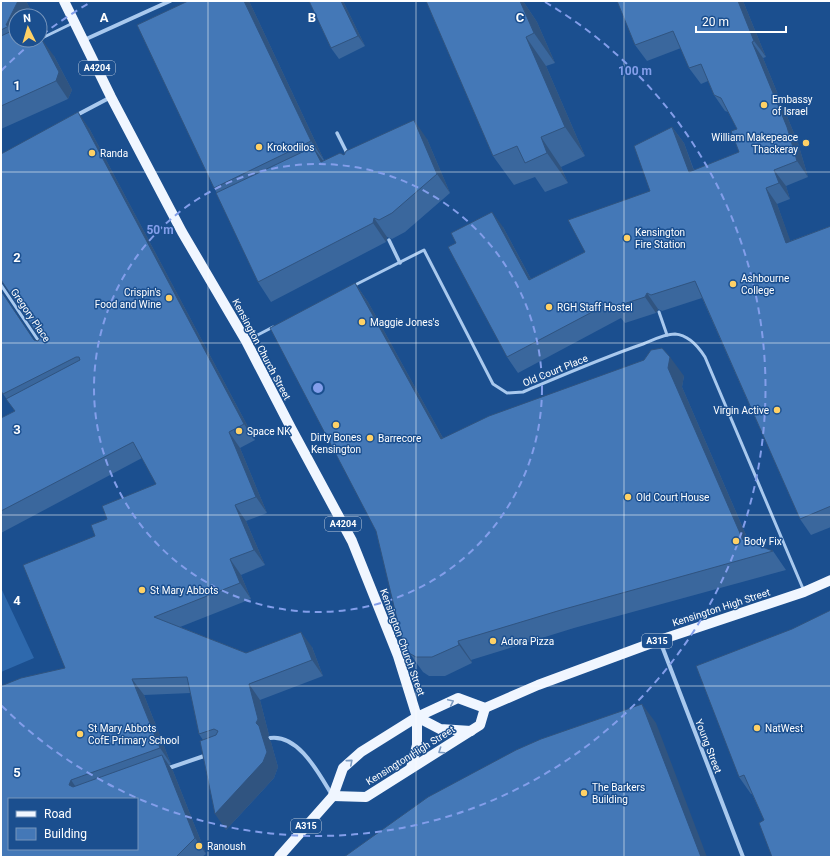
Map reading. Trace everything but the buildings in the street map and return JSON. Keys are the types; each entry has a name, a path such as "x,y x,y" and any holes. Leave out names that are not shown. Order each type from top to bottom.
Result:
{"main road":[{"name":"Kensington Church Street","path":"64,1 111,97 182,232 246,341 290,428 352,541 398,656 417,717"},
{"name":"Kensington High Street","path":"333,796 366,797 410,768 434,756 480,725 485,708 538,685 660,640 804,592 831,580"},
{"name":"A315","path":"279,857 333,796 343,768 361,752 417,717 458,698 485,708"},
{"path":"417,717 440,729 471,731"},
{"name":"A4204","path":"410,768 417,745 417,717"}],"street":[{"path":"84,40 170,1"},
{"path":"68,121 111,97"},
{"path":"337,133 350,159"},
{"path":"340,157 347,153"},
{"path":"389,240 400,263"},
{"name":"Young Street","path":"660,640 743,857"},
{"path":"270,738 278,737 294,745 313,764 333,796"},
{"path":"158,771 211,753"}],"lane":[{"path":"48,35 75,22"},
{"name":"Old Court Place","path":"352,287 424,250 493,384 507,393 523,392 625,350 667,335 676,334 687,337 697,345 705,357 804,592"},
{"name":"Gregory Place","path":"1,285 43,348"},
{"path":"659,312 667,335"},
{"path":"246,341 277,325"}],"shaded area":[{"path":"1,588 34,658 1,672"}],"place":[{"name":"Embassy of Israel","path":"764,105"},
{"name":"William Makepeace Thackeray","path":"806,143"},
{"name":"Krokodilos","path":"259,147"},
{"name":"Randa","path":"92,153"},
{"name":"Kensington Fire Station","path":"627,238"},
{"name":"Ashbourne College","path":"733,284"},
{"name":"Crispin's Food and Wine","path":"169,298"},
{"name":"RGH Staff Hostel","path":"549,307"},
{"name":"Maggie Jones's","path":"362,322"},
{"name":"Virgin Active","path":"777,410"},
{"name":"Dirty Bones Kensington","path":"336,425"},
{"name":"Space NK","path":"239,431"},
{"name":"Barrecore","path":"370,438"},
{"name":"Old Court House","path":"628,497"},
{"name":"Body Fix","path":"736,541"},
{"name":"St Mary Abbots","path":"142,590"},
{"name":"Adora Pizza","path":"493,641"},
{"name":"NatWest","path":"757,728"},
{"name":"St Mary Abbots CofE Primary School","path":"80,734"},
{"name":"The Barkers Building","path":"584,793"},
{"name":"Ranoush","path":"199,846"}]}
